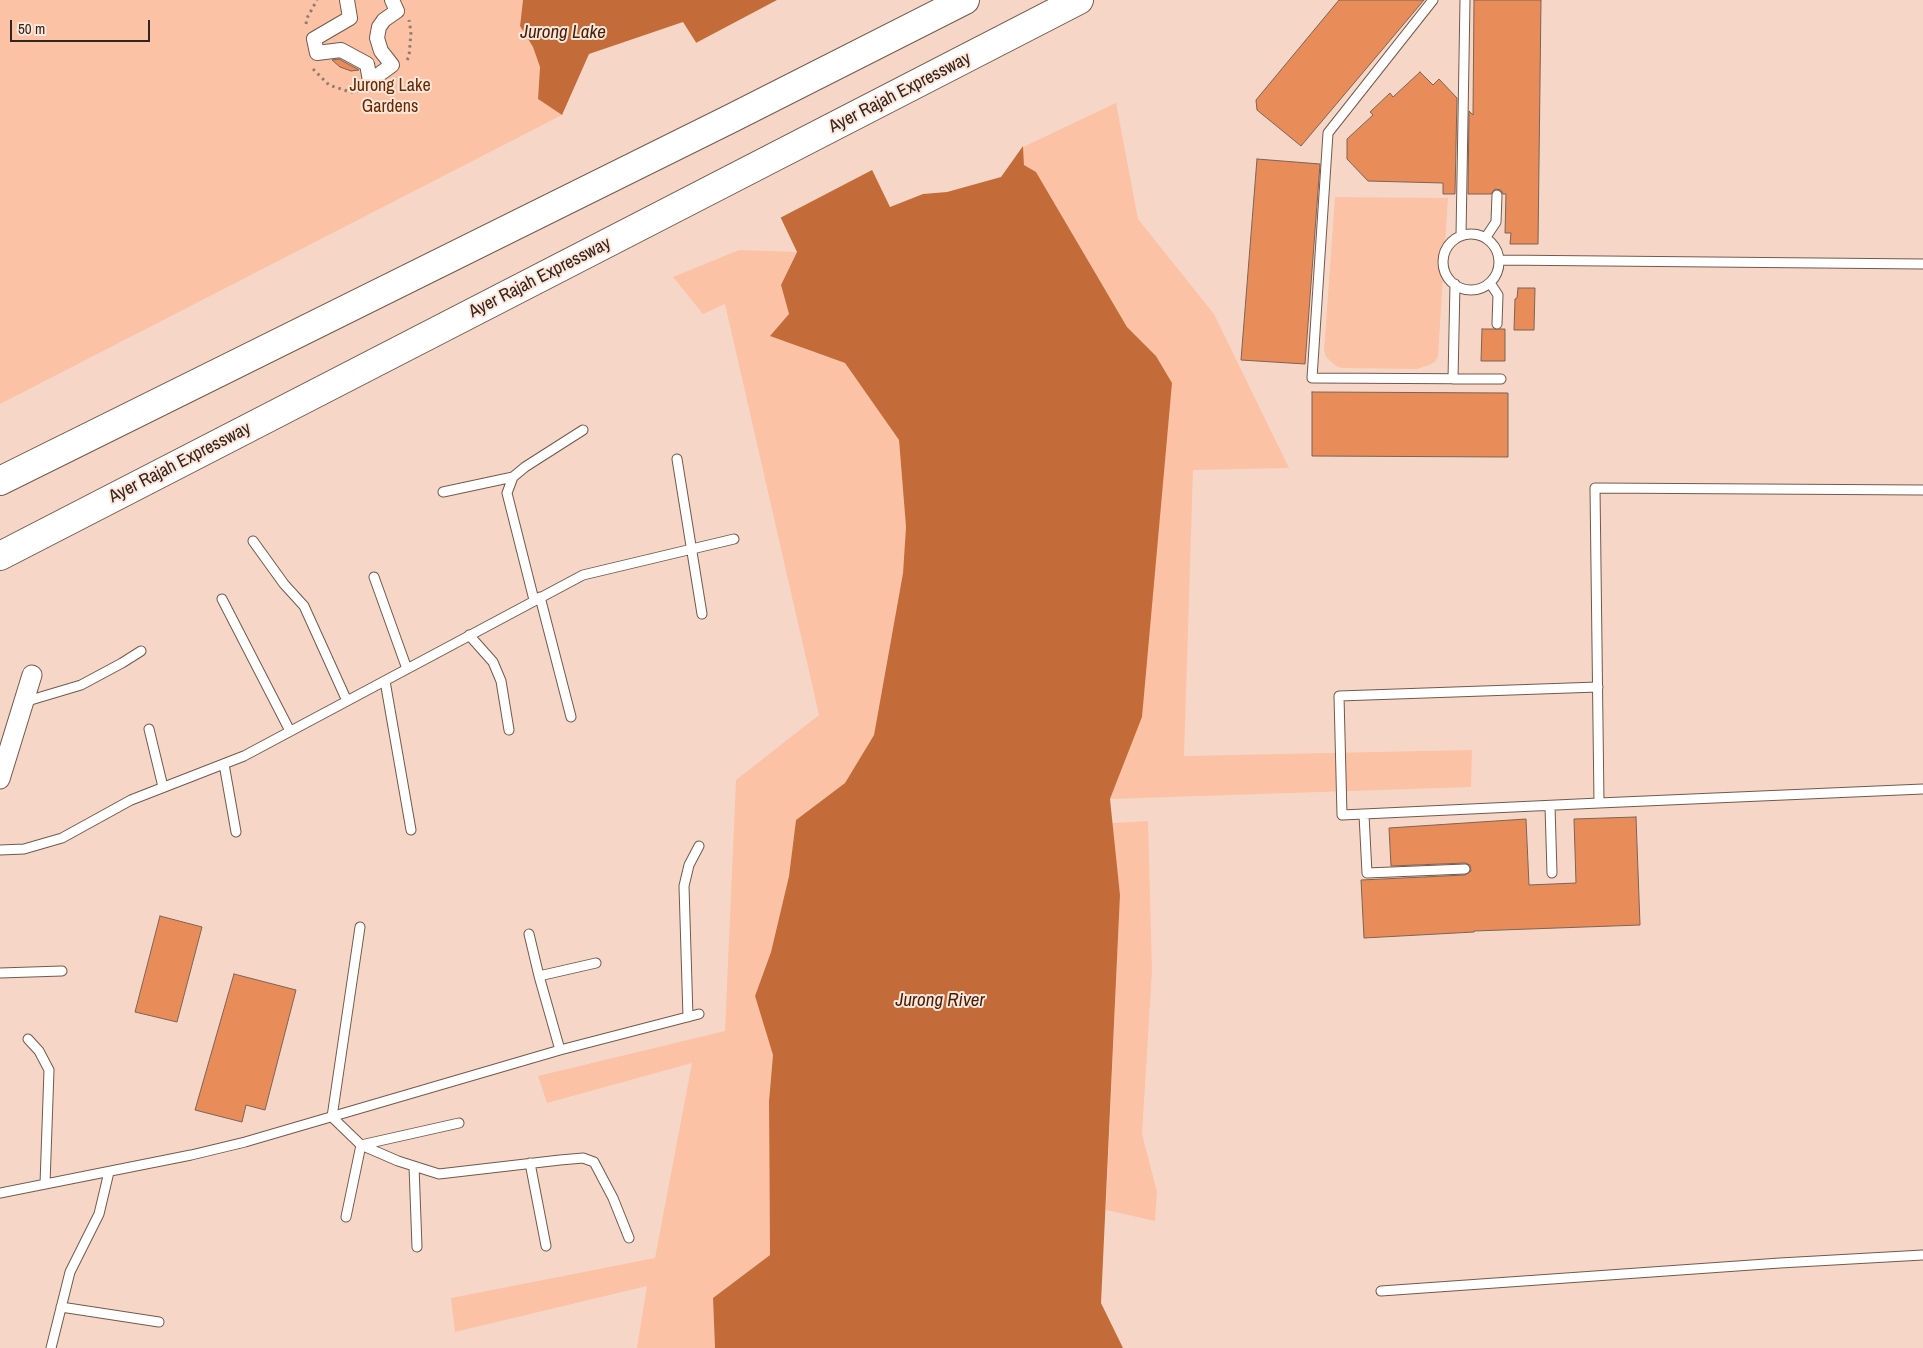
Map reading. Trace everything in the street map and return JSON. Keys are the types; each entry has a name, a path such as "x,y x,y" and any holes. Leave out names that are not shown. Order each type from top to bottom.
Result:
{"highway":[{"path":"0,481 732,118 965,0"},
{"name":"Ayer Rajah Expressway","path":"0,556 1079,0"},
{"path":"1029,27 1095,0"}],"street":[{"path":"347,0 350,18 314,39 317,53 341,50 367,64 370,81 392,65 381,51 377,38 379,27 384,20 397,11 392,0"},
{"path":"0,779 32,675"}],"lane":[{"path":"1432,0 1328,133 1312,378 1501,379"},
{"path":"1461,236 1465,0"},
{"path":"1486,237 1496,222 1497,195"},
{"path":"1476,234 1486,237 1494,244 1498,254 1497,274 1490,283 1481,288 1470,290 1454,284 1444,270 1443,258 1447,248 1455,239 1461,236 1476,234"},
{"path":"1499,260 1923,264"},
{"path":"1490,283 1498,295 1497,324"},
{"path":"1453,379 1454,284"},
{"path":"443,492 513,477 525,467 584,430"},
{"path":"676,459 702,614"},
{"path":"513,477 507,493 571,717"},
{"path":"1599,803 1595,488 1923,490"},
{"path":"0,850 24,848 62,838 131,800 244,756 583,575 734,539"},
{"path":"253,541 284,584 304,606 347,701"},
{"path":"374,576 407,669"},
{"path":"222,599 290,731"},
{"path":"469,635 493,662 501,681 509,730"},
{"path":"24,702 81,685 141,651"},
{"path":"385,681 411,830"},
{"path":"1598,687 1339,696 1342,815 1923,789"},
{"path":"149,729 164,787"},
{"path":"224,764 236,832"},
{"path":"1550,806 1552,873"},
{"path":"1364,815 1367,874 1465,869"},
{"path":"688,1017 684,886 689,865 699,846"},
{"path":"332,1117 360,927"},
{"path":"529,934 538,976 560,1050"},
{"path":"538,976 596,964"},
{"path":"0,973 62,971"},
{"path":"0,1192 200,1153 332,1117 560,1050 698,1014"},
{"path":"28,1040 39,1051 48,1070 45,1184"},
{"path":"332,1117 361,1145 398,1161 439,1174 583,1158 594,1162 613,1198 629,1238"},
{"path":"361,1145 459,1124"},
{"path":"346,1217 361,1145"},
{"path":"530,1163 546,1246"},
{"path":"414,1166 417,1247"},
{"path":"51,1348 70,1272 99,1214 109,1172"},
{"path":"1382,1291 1780,1263 1923,1255"},
{"path":"61,1307 159,1322"}],"green space":[{"name":"Jurong Lake Gardens","path":"0,0 523,0 520,26 533,47 540,67 538,99 562,115 0,404"},
{"path":"1116,103 1138,219 1214,314 1289,468 1193,470 1184,756 1472,750 1471,787 1110,799 1142,717 1156,356 1127,327 1036,172 1024,165 1023,147"},
{"path":"1335,197 1448,198 1438,356 1435,362 1417,369 1341,368 1326,357 1324,351"},
{"path":"739,250 797,252 781,285 789,314 802,348 845,363 899,440 906,527 903,573 874,735 845,783 796,820 789,876 771,952 755,996 773,1055 769,1101 770,1255 713,1298 715,1348 637,1348 647,1286 455,1332 451,1298 655,1258 692,1063 547,1103 538,1076 725,1031 736,780 819,715 725,304 703,314 673,277"},
{"path":"1148,821 1152,971 1142,1134 1157,1192 1155,1221 1106,1210 1120,895 1112,823"}],"water":[{"name":"Jurong River","path":"523,0 790,0 890,207 923,194 947,192 1001,177 1023,146 1024,165 1036,172 1127,327 1156,356 1172,383 1142,717 1110,799 1120,895 1101,1303 1123,1348 715,1348 713,1298 770,1255 769,1101 773,1055 755,996 771,952 789,876 796,820 845,783 874,735 903,573 906,527 899,440 845,363 770,336 789,314 781,285 797,252 731,113 728,102 683,22 589,54 562,115 538,99 540,67 533,47 520,26"}],"pier":[{"path":"777,0 792,0 874,169 778,219 728,114 726,103 720,90 694,44"}],"building":[{"path":"1339,0 1424,0 1301,146 1257,110 1256,100"},
{"path":"1474,0 1541,0 1538,244 1510,244 1511,233 1505,233 1506,194 1503,194 1501,190 1495,189 1491,194 1468,194 1469,111 1473,115"},
{"path":"339,59 359,70 351,71 340,67 332,60"},
{"path":"1420,72 1433,85 1439,79 1457,98 1455,194 1443,194 1443,183 1368,181 1347,159 1347,139 1373,115 1370,112 1390,93 1393,97"},
{"path":"1257,159 1320,164 1305,364 1241,360"},
{"path":"1518,288 1535,288 1534,330 1514,330 1515,299 1517,298"},
{"path":"1482,329 1505,329 1505,361 1481,361"},
{"path":"1312,392 1508,393 1508,457 1312,456"},
{"path":"1636,817 1640,925 1474,931 1364,938 1361,880 1465,875 1471,871 1470,865 1465,863 1391,866 1389,828 1526,819 1529,885 1576,883 1574,819"},
{"path":"160,916 202,927 177,1022 135,1012"},
{"path":"234,974 296,990 265,1110 246,1105 242,1122 195,1110"}],"water label":[{"name":"Jurong Lake","path":"563,33"}]}
